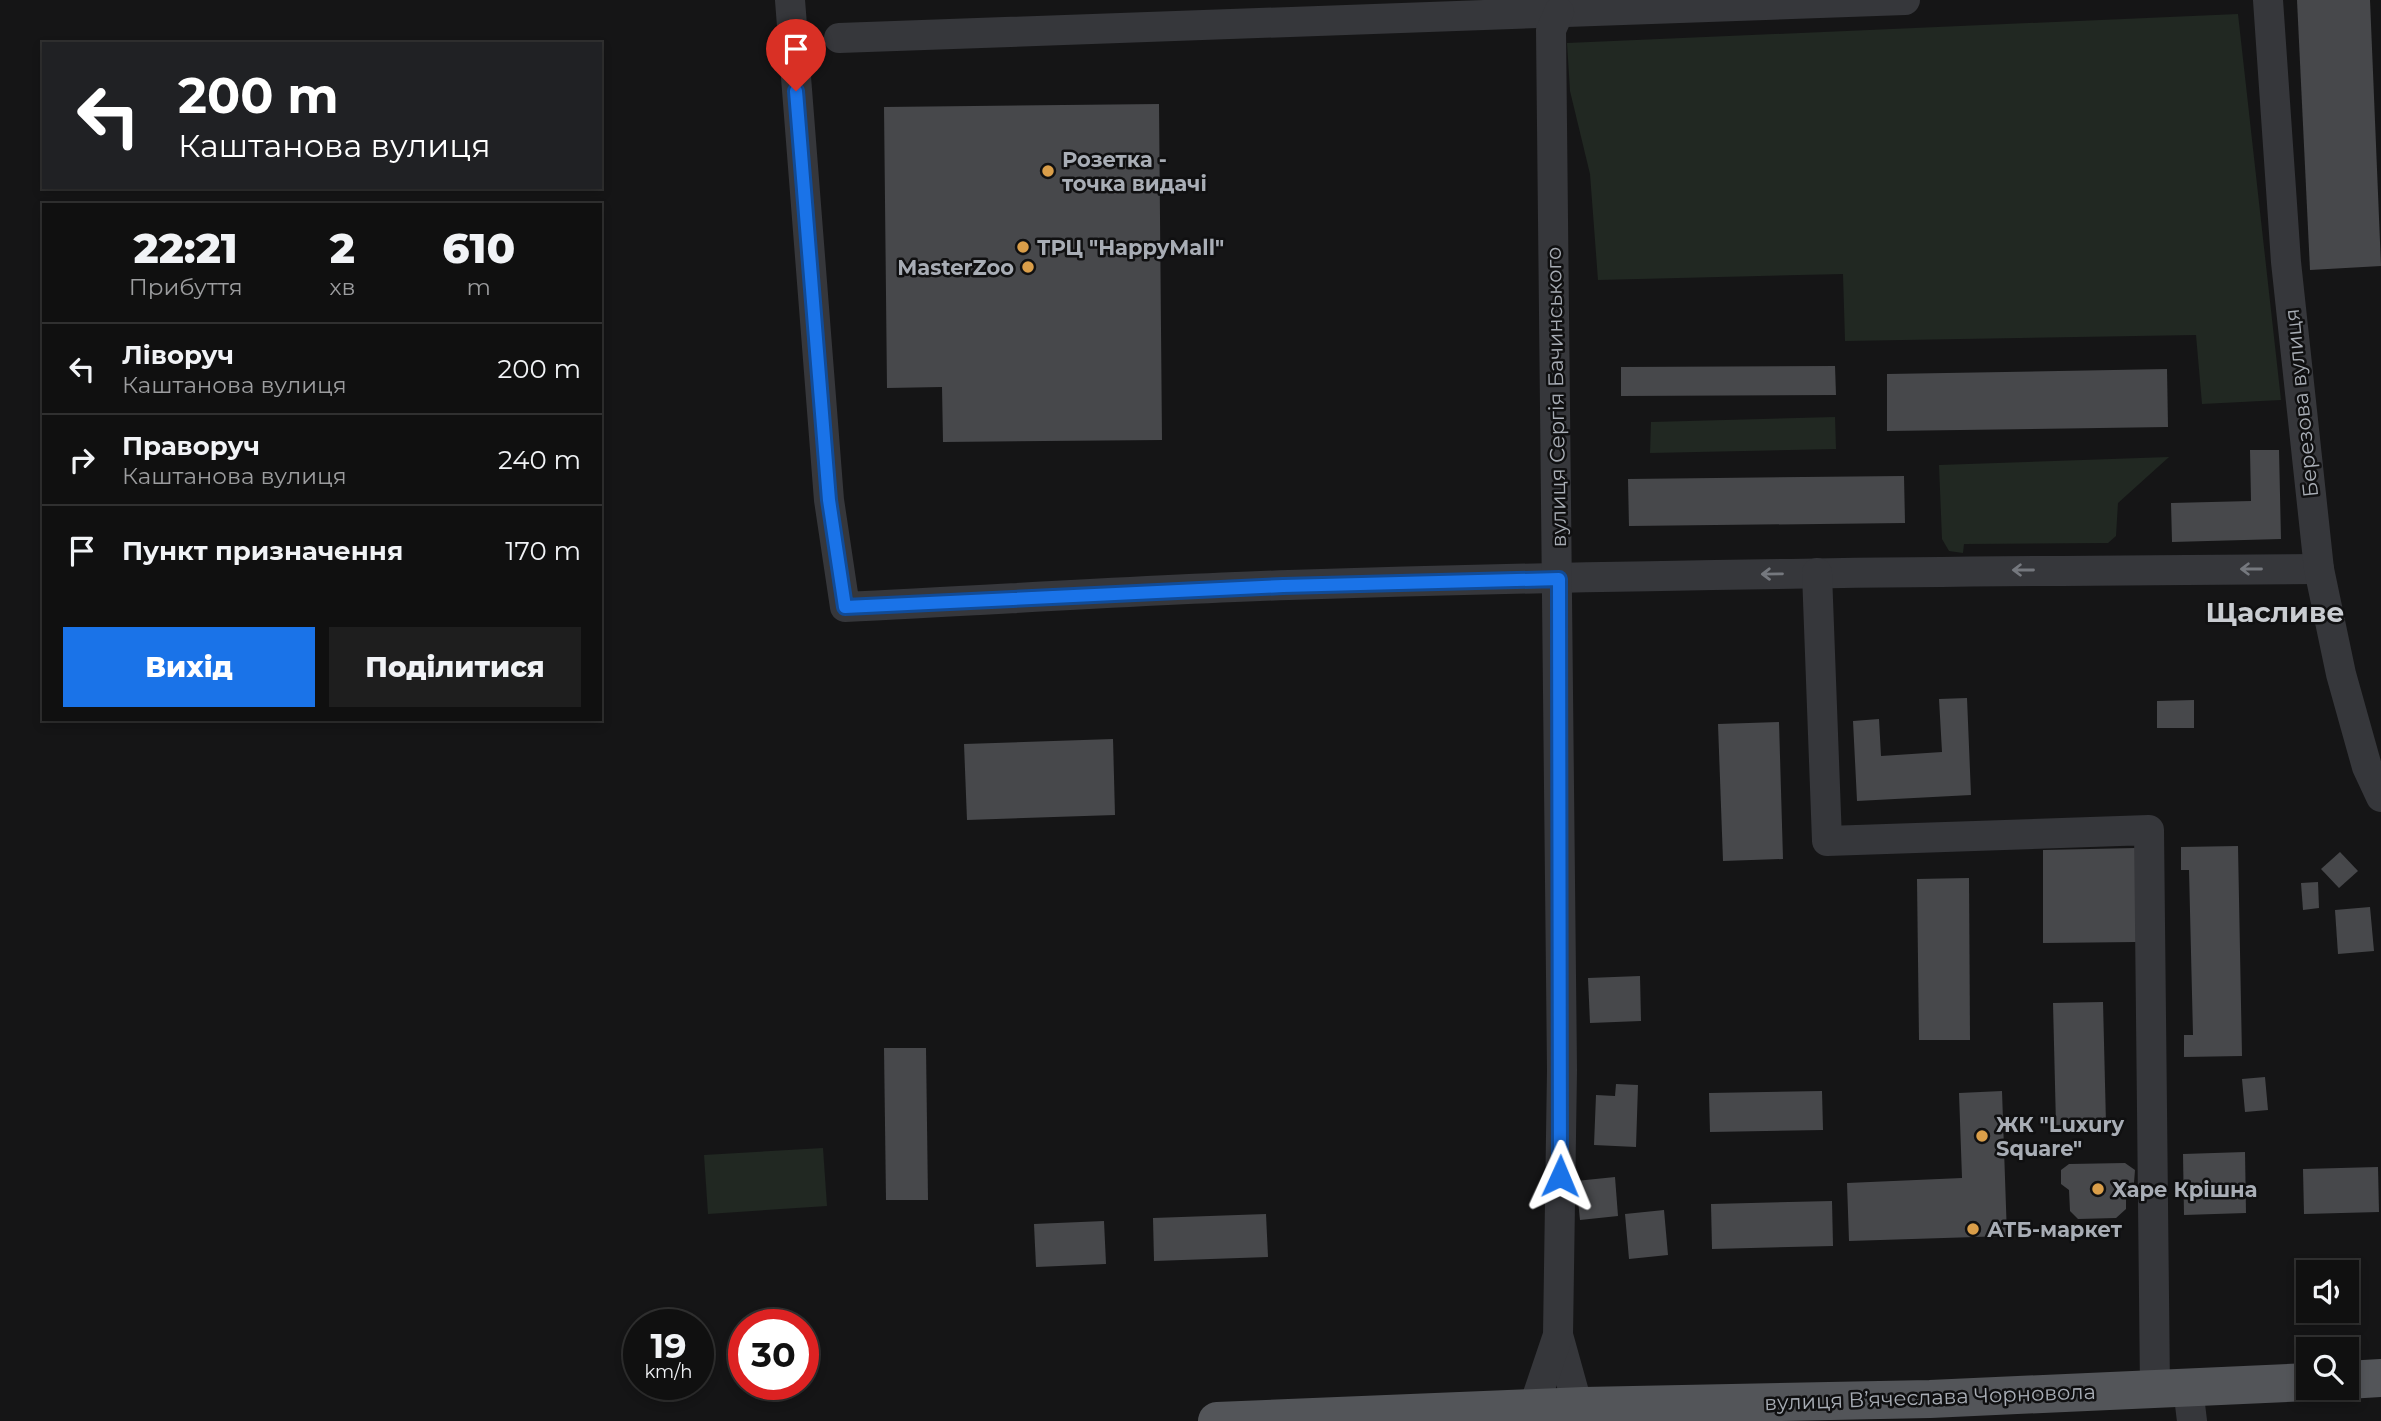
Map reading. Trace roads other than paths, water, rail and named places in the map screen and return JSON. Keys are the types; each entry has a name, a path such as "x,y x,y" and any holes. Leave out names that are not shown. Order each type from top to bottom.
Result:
{"main road":[{"path":"2359,1379 2381,1378"},
{"name":"вулиця Вʼячеслава Чорновола","path":"1217,1421 1578,1407 1815,1411 2178,1400 2296,1384"}],"street":[{"path":"790,0 829,500 845,607 1283,586 1817,573 2319,569"},
{"path":"839,38 1905,0"},
{"name":"Березова вулиця","path":"2268,0 2286,262 2319,569 2341,674 2367,766 2381,797"},
{"name":"вулиця Сергія Бачинського","path":"1533,1409 1558,1335 1562,1070 1559,579 1551,30 1559,12"},
{"path":"1817,573 1827,841 2149,830 2178,1400"},
{"path":"1558,1335 1578,1407"}],"place":[{"name":"Розетка - точка видачі","path":"1048,171"},
{"name":"ТРЦ \"HappyMall\"","path":"1023,247"},
{"name":"MasterZoo","path":"1028,267"},
{"name":"ЖК \"Luxury Square\"","path":"1982,1136"},
{"name":"Харе Крішна","path":"2098,1189"},
{"name":"АТБ-маркет","path":"1973,1229"}],"district":[{"name":"Щасливе","path":"2275,612"}]}
